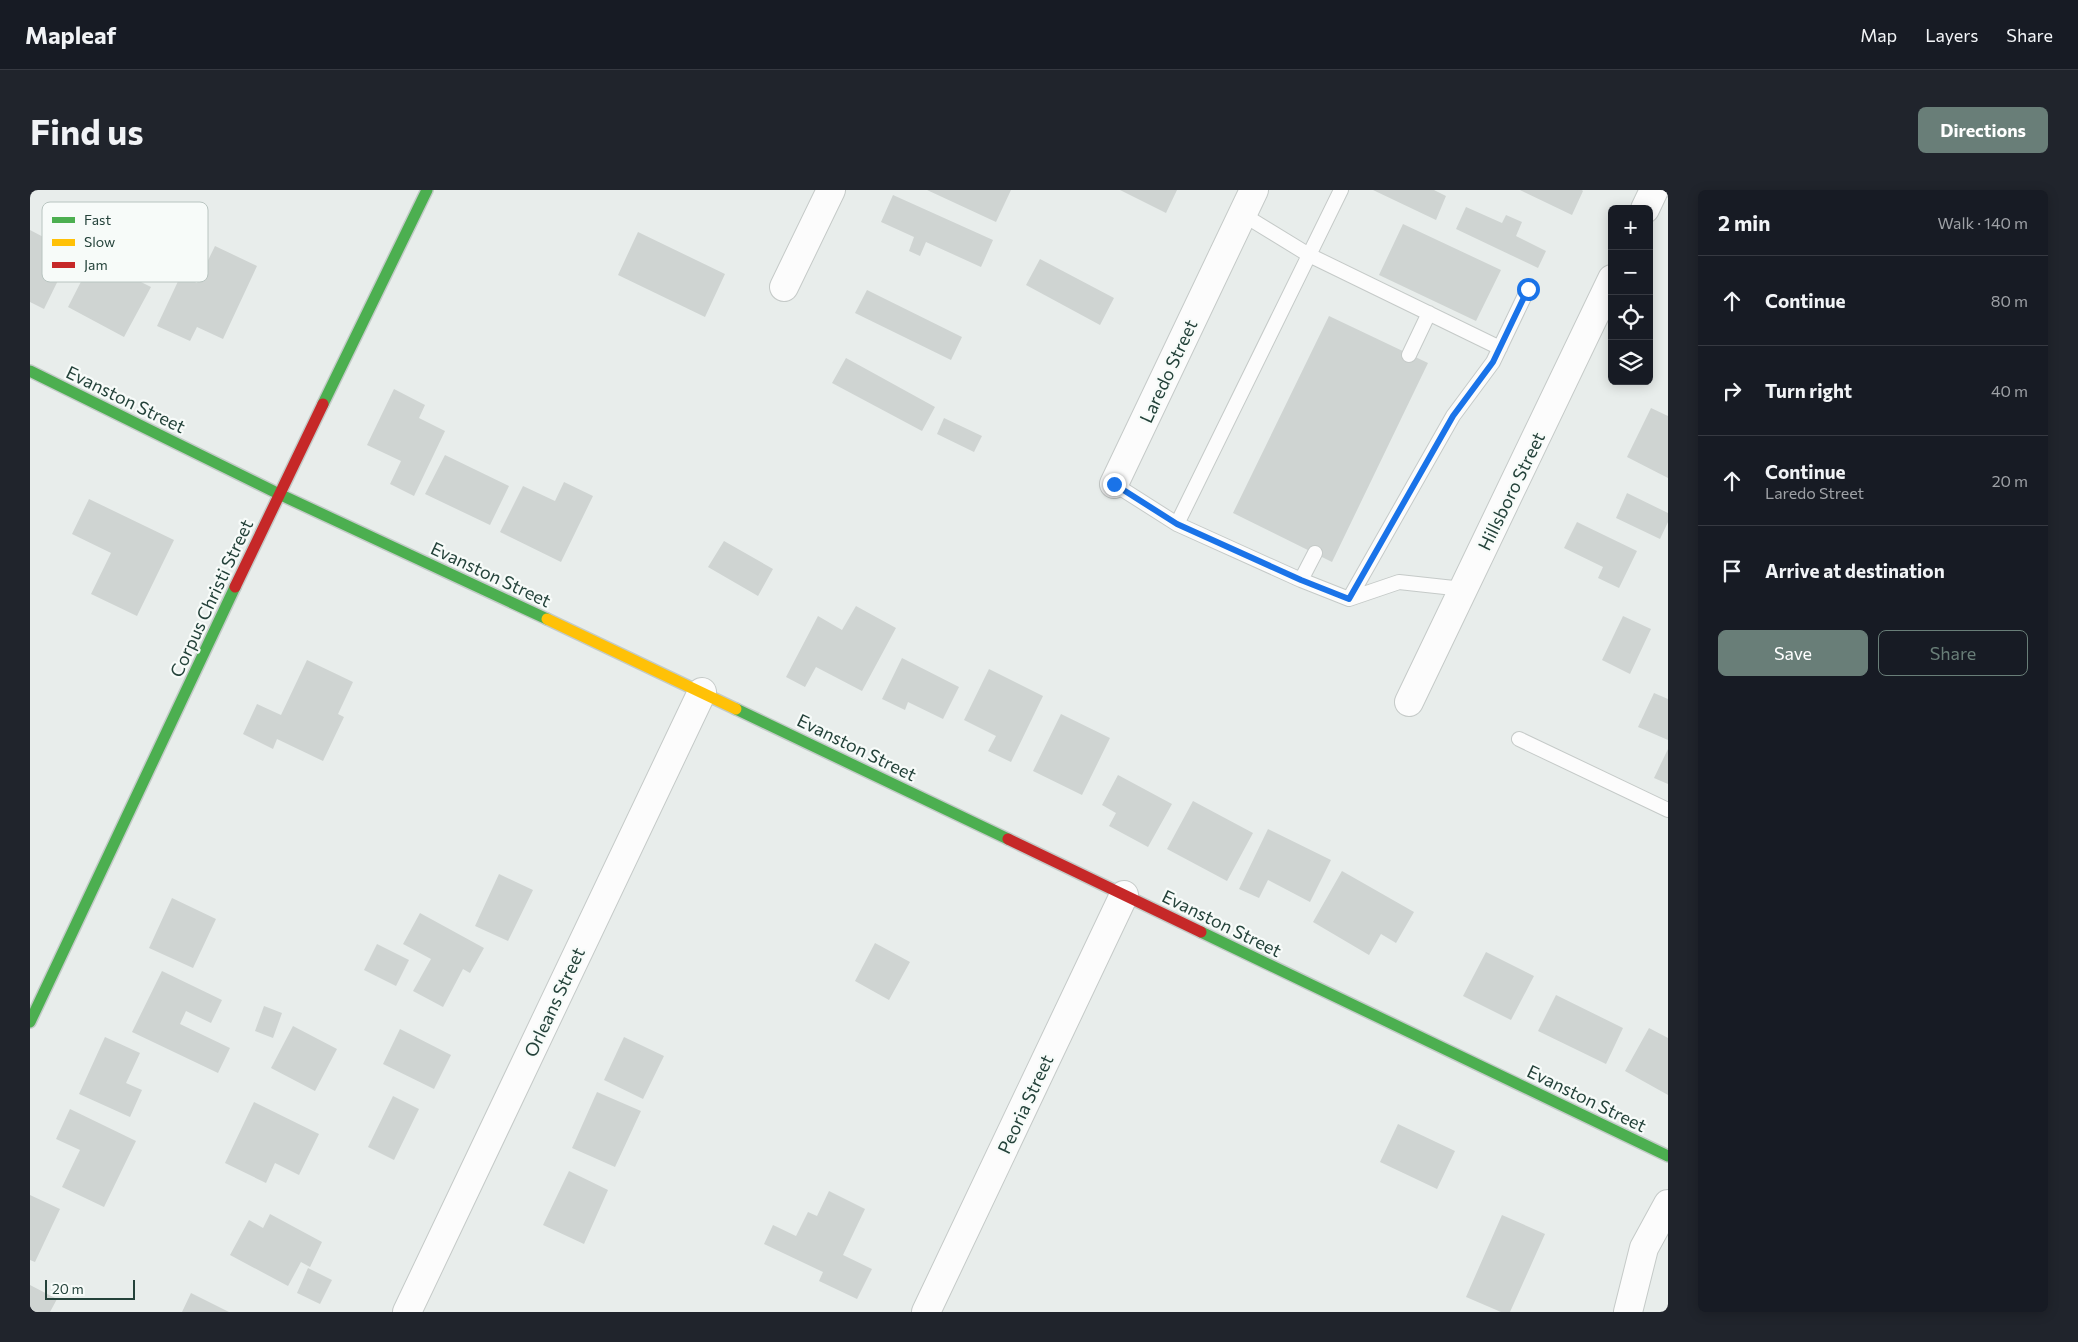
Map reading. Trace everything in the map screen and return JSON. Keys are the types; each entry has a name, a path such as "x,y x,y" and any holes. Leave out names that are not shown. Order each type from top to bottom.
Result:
{"street":[{"name":"Corpus Christi Street","path":"30,1022 279,494 427,190"},
{"path":"784,287 830,190"},
{"name":"Laredo Street","path":"1114,484 1254,190"},
{"path":"1647,205 1654,190"},
{"name":"Hillsboro Street","path":"1409,702 1608,287"},
{"name":"Evanston Street","path":"30,371 279,494 702,692 1668,1156"},
{"name":"Orleans Street","path":"407,1312 702,692"},
{"name":"Peoria Street","path":"926,1312 1124,895"},
{"path":"1628,1312 1644,1248 1668,1204"}],"lane":[{"path":"1177,524 1341,190"},
{"path":"1242,214 1309,255 1500,348"},
{"path":"1349,599 1453,416 1493,362 1528,289"},
{"path":"1409,355 1429,313"},
{"name":"Laredo Street","path":"1114,484 1177,524 1301,580 1349,599"},
{"path":"1301,580 1314,553"},
{"path":"1349,599 1399,582 1463,589"},
{"path":"1519,739 1668,810"}],"building":[{"path":"927,190 1011,190 996,222"},
{"path":"1120,190 1177,190 1166,213"},
{"path":"1373,190 1434,190 1446,196 1436,220"},
{"path":"1520,190 1582,190 1583,191 1572,215"},
{"path":"893,195 993,240 981,267 926,242 920,256 909,251 914,237 881,222"},
{"path":"1466,207 1502,223 1506,215 1522,222 1516,236 1546,251 1538,268 1456,229"},
{"path":"1403,224 1501,270 1476,321 1379,275"},
{"path":"30,230 42,236 42,282 57,282 44,309 30,302"},
{"path":"638,232 725,274 705,317 618,275"},
{"path":"215,246 257,266 223,339 197,327 190,341 157,326 178,282 208,282 208,260"},
{"path":"1040,259 1114,298 1100,325 1026,285"},
{"path":"81,282 141,282 151,287 124,337 68,307"},
{"path":"867,290 962,337 951,360 855,313"},
{"path":"1329,316 1428,363 1332,562 1233,513"},
{"path":"846,358 935,407 922,431 832,383"},
{"path":"394,389 425,405 419,418 445,431 414,496 390,484 401,461 367,445"},
{"path":"1651,408 1668,416 1668,478 1627,457"},
{"path":"944,418 982,436 974,452 937,434"},
{"path":"445,455 509,486 490,525 425,494"},
{"path":"564,482 593,496 561,562 500,532 523,486 555,501"},
{"path":"1627,493 1668,513 1668,522 1660,539 1616,518"},
{"path":"89,499 174,540 137,616 91,594 111,553 72,534"},
{"path":"1577,522 1637,551 1619,588 1598,578 1603,567 1564,548"},
{"path":"724,541 773,569 758,596 708,567"},
{"path":"856,606 896,628 862,691 816,667 805,687 786,677 818,616 842,630"},
{"path":"1623,616 1651,629 1630,674 1602,660"},
{"path":"902,658 959,687 943,719 908,702 905,710 882,699"},
{"path":"307,660 353,682 338,714 344,717 323,761 277,739 273,749 243,734 257,704 281,715"},
{"path":"989,669 1043,696 1011,762 988,751 996,736 964,720"},
{"path":"1654,693 1668,699 1668,740 1638,727"},
{"path":"1061,714 1110,738 1082,795 1033,771"},
{"path":"1668,749 1668,784 1654,778"},
{"path":"1118,775 1172,804 1148,847 1109,826 1116,813 1102,805"},
{"path":"1193,801 1253,833 1227,881 1167,849"},
{"path":"1268,829 1331,860 1310,902 1268,880 1259,898 1239,889"},
{"path":"1342,871 1414,912 1396,943 1381,934 1369,955 1313,922"},
{"path":"499,874 533,890 508,941 475,926"},
{"path":"172,898 216,919 193,968 149,948"},
{"path":"420,913 484,948 470,973 463,969 443,1007 413,991 431,959 403,944"},
{"path":"875,943 910,962 889,1000 855,981"},
{"path":"377,944 409,960 396,986 364,970"},
{"path":"1486,952 1534,976 1511,1020 1463,996"},
{"path":"162,971 222,1000 211,1023 186,1011 180,1024 230,1048 218,1073 132,1032"},
{"path":"1556,995 1623,1028 1606,1064 1538,1031"},
{"path":"264,1006 282,1013 273,1038 255,1031"},
{"path":"293,1026 337,1049 315,1091 271,1068"},
{"path":"1649,1028 1668,1038 1668,1095 1625,1071"},
{"path":"400,1029 451,1055 434,1089 383,1064"},
{"path":"105,1037 140,1053 126,1083 142,1090 130,1117 79,1094"},
{"path":"624,1037 664,1056 643,1099 604,1080"},
{"path":"597,1092 641,1111 615,1167 572,1148"},
{"path":"393,1096 419,1109 394,1160 368,1147"},
{"path":"254,1102 319,1134 299,1175 275,1163 266,1183 225,1163"},
{"path":"70,1109 136,1141 104,1207 62,1187 80,1150 56,1139"},
{"path":"1398,1124 1455,1151 1437,1189 1380,1162"},
{"path":"569,1171 608,1190 584,1244 543,1225"},
{"path":"829,1191 865,1209 843,1255 872,1269 857,1299 819,1281 823,1272 764,1244 773,1225 796,1236 808,1212 817,1216"},
{"path":"30,1195 60,1209 35,1262 30,1260"},
{"path":"270,1214 322,1242 310,1267 301,1262 288,1286 230,1255 249,1220 263,1228"},
{"path":"1502,1215 1545,1234 1510,1312 1501,1312 1466,1297"},
{"path":"308,1268 332,1280 320,1304 297,1293"},
{"path":"30,1285 57,1299 50,1312 30,1312"},
{"path":"191,1293 229,1312 182,1312"}],"traffic: fast":[{"path":"323,404 427,190"},
{"path":"30,371 279,494 547,619"},
{"path":"30,1022 235,587"},
{"path":"736,709 1008,839"},
{"path":"1201,932 1668,1156"}],"traffic: slow":[{"path":"547,619 736,709"}],"traffic: jam":[{"path":"235,587 323,404"},
{"path":"1008,839 1201,932"}],"route":[{"path":"1114,484 1177,524 1301,580 1349,599 1453,416 1493,362 1528,289"}]}
